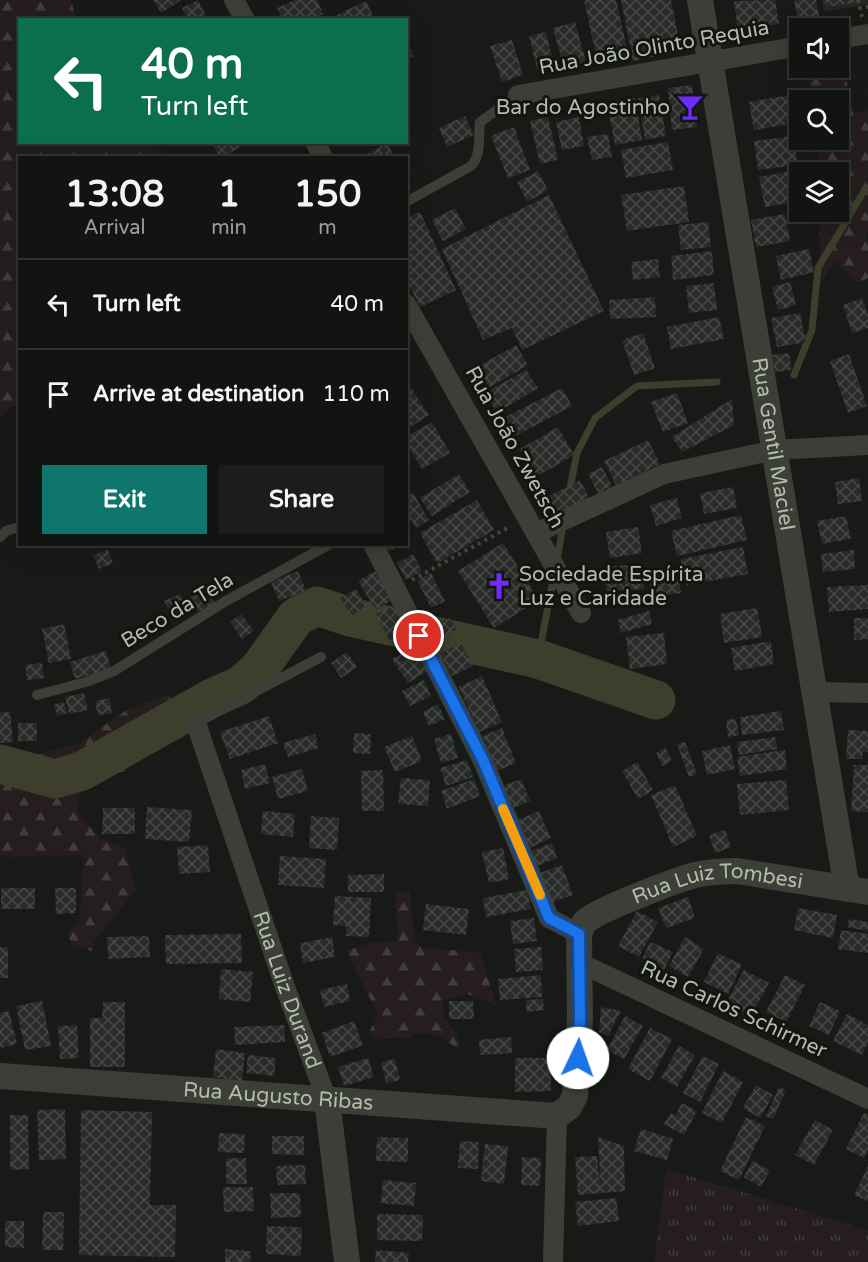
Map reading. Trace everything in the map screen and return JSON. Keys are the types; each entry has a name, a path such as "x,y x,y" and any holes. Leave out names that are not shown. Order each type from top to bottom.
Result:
{"street":[{"path":"234,0 244,18"},
{"name":"Rua Gentil Maciel","path":"700,0 814,693 857,891"},
{"path":"849,37 868,34"},
{"name":"Rua João Olinto Requia","path":"518,95 789,48"},
{"name":"Rua João Zwetsch","path":"408,308 581,613"},
{"path":"531,525 664,474 774,450 868,445"},
{"path":"374,546 483,760 549,918 579,934 579,1040 575,1096 569,1107 557,1116 553,1262"},
{"path":"814,693 868,693"},
{"name":"Rua Luiz Durand","path":"196,723 285,987 327,1100 347,1262"},
{"name":"Rua Luiz Tombesi","path":"579,934 584,922 594,915 692,876 717,871 736,871 857,891"},
{"name":"Rua Carlos Schirmer","path":"580,963 868,1099"},
{"name":"Rua Augusto Ribas","path":"0,1076 557,1116"}],"lane":[{"path":"408,201 471,166 478,155 480,122 518,95"},
{"path":"0,537 6,531 18,528"},
{"name":"Beco da Tela","path":"37,695 86,682 114,671 226,601 326,546"},
{"path":"196,723 321,657"}],"path":[{"path":"858,0 860,8"},
{"path":"396,590 531,525"}],"shaded area":[{"path":"822,0 868,0 868,4 824,12"}],"green space":[{"path":"0,0 71,0 76,18 18,18 18,144 158,144 164,156 18,156 18,402 0,417"},
{"path":"805,78 846,78 849,90 810,90"},
{"path":"849,92 854,113 868,111 868,231 866,231 868,278 858,283 835,261 821,284 819,222 849,222 849,162 819,162 819,150 849,150"},
{"path":"170,693 169,710 131,746 126,771 83,781 77,811 100,838 125,848 136,890 94,942 92,951 73,946 68,935 72,927 80,920 83,855 7,857 0,855 0,755 23,759 79,743 125,711"},
{"path":"410,891 414,937 420,947 480,953 496,1005 467,994 442,1001 444,1015 457,1036 460,1050 437,1035 417,1033 411,1038 393,1037 375,1040 370,1030 377,1017 375,1008 346,951 369,943 396,941 398,936 395,892"},
{"path":"666,1169 868,1230 868,1262 654,1262"}],"building":[{"path":"153,0 181,0 161,13"},
{"path":"198,0 207,18 186,18 182,8"},
{"path":"295,0 317,0 323,14 315,18 281,18 277,8"},
{"path":"584,0 616,0 629,57 598,64"},
{"path":"621,0 671,0 681,51 633,61"},
{"path":"775,0 779,24 738,30 734,1"},
{"path":"794,0 816,0 819,18 798,18"},
{"path":"825,0 854,0 854,3 826,7"},
{"path":"366,1 374,18 330,18"},
{"path":"575,22 586,62 564,68 553,28"},
{"path":"546,32 554,65 537,69 529,36"},
{"path":"512,40 523,75 502,82 490,46"},
{"path":"408,45 413,56 408,58"},
{"path":"692,85 697,127 672,130 668,88"},
{"path":"659,95 666,136 645,140 638,98"},
{"path":"789,95 789,124 754,130 749,102"},
{"path":"635,98 642,140 615,145 607,102"},
{"path":"465,116 474,135 447,147 439,128"},
{"path":"548,117 558,160 540,164 530,121"},
{"path":"579,117 584,146 562,150 556,122"},
{"path":"514,127 530,170 508,178 491,136"},
{"path":"608,134 612,157 592,160 587,137"},
{"path":"789,137 789,150 795,150 797,162 789,162 789,166 758,170 754,141"},
{"path":"668,142 673,170 626,178 621,150"},
{"path":"212,144 246,144 225,156 219,156"},
{"path":"388,144 394,156 364,156"},
{"path":"538,171 548,190 527,202 517,182"},
{"path":"789,172 789,203 765,207 759,177"},
{"path":"684,186 689,222 627,231 621,195"},
{"path":"549,195 604,311 522,350 512,328 483,340 442,249"},
{"path":"455,208 466,229 443,241 432,220"},
{"path":"420,212 456,290 420,307 408,283 408,217"},
{"path":"785,214 790,241 756,247 751,220"},
{"path":"708,222 711,247 681,250 678,225"},
{"path":"809,249 814,272 781,280 776,256"},
{"path":"712,251 714,275 673,280 671,256"},
{"path":"658,259 660,277 633,280 631,262"},
{"path":"790,282 796,305 778,310 772,287"},
{"path":"714,283 717,310 689,313 686,286"},
{"path":"655,297 656,317 610,319 609,300"},
{"path":"862,298 868,315 868,328 852,333 843,305"},
{"path":"800,313 806,342 777,347 771,318"},
{"path":"719,317 724,339 671,349 667,327"},
{"path":"643,333 655,368 634,375 622,340"},
{"path":"516,345 528,365 485,390 474,369"},
{"path":"789,353 792,370 775,372 772,355"},
{"path":"849,354 867,406 848,413 830,361"},
{"path":"526,370 538,388 497,413 485,393"},
{"path":"411,388 429,415 409,428 408,427 408,390"},
{"path":"562,388 572,406 510,439 500,420"},
{"path":"677,393 688,423 663,432 651,402"},
{"path":"732,399 734,425 682,452 672,437"},
{"path":"432,422 450,453 422,469 408,446 408,436"},
{"path":"558,427 574,455 536,477 520,449"},
{"path":"648,440 660,464 616,485 604,461"},
{"path":"602,467 612,486 598,493 588,474"},
{"path":"459,474 470,492 432,516 420,498"},
{"path":"859,478 862,501 838,504 835,482"},
{"path":"580,480 589,498 557,514 547,497"},
{"path":"733,487 737,508 704,514 700,493"},
{"path":"413,493 429,520 416,528 408,515 408,496"},
{"path":"677,498 682,518 656,526 650,505"},
{"path":"477,500 494,530 437,563 420,533"},
{"path":"741,515 747,540 677,556 671,531"},
{"path":"846,516 851,539 822,544 817,521"},
{"path":"638,527 642,553 610,558 606,532"},
{"name":"Sociedade Espírita Luz e Caridade","path":"503,543 539,600 494,628 458,571"},
{"path":"386,546 400,546 389,551"},
{"path":"743,547 748,574 686,585 681,559"},
{"path":"108,550 113,563 99,569 93,555"},
{"path":"854,550 855,569 823,572 821,554"},
{"path":"413,554 422,571 406,580 397,563"},
{"path":"642,564 644,589 606,591 604,567"},
{"path":"298,571 306,591 279,601 271,582"},
{"path":"375,571 392,600 376,610 358,581"},
{"path":"431,573 445,601 431,608 417,580"},
{"path":"678,573 681,593 652,597 649,577"},
{"path":"868,585 868,609 829,612 827,587"},
{"path":"207,588 215,603 198,612 190,597"},
{"path":"356,589 367,607 351,616 340,598"},
{"path":"180,594 188,611 173,619 164,601"},
{"path":"395,605 409,633 390,642 376,614"},
{"path":"757,608 762,637 724,643 720,614"},
{"path":"649,611 652,624 621,633 617,620"},
{"path":"241,614 254,631 242,639 230,622"},
{"path":"450,618 456,630 441,637 435,625"},
{"path":"854,618 868,618 868,639 854,640"},
{"path":"64,624 71,659 49,663 42,629"},
{"path":"664,633 667,664 630,669 626,637"},
{"path":"771,641 774,664 735,671 731,648"},
{"path":"461,643 473,666 452,676 440,653"},
{"path":"413,647 428,671 408,683 392,659"},
{"path":"106,651 111,669 75,679 70,662"},
{"path":"347,652 357,667 341,678 331,663"},
{"path":"42,663 44,678 27,680 25,665"},
{"path":"482,676 502,722 479,732 459,687"},
{"path":"424,680 431,696 410,706 402,691"},
{"path":"84,693 88,710 69,714 65,697"},
{"path":"109,698 112,713 98,715 95,701"},
{"path":"64,702 67,713 57,716 54,704"},
{"path":"438,704 445,719 429,726 423,712"},
{"path":"781,711 784,730 742,735 740,717"},
{"path":"10,712 13,742 0,743 0,713"},
{"path":"269,716 278,743 230,759 220,732"},
{"path":"736,719 739,735 728,737 726,720"},
{"path":"18,723 37,723 37,741 18,741"},
{"path":"502,728 516,763 497,771 483,736"},
{"path":"848,730 868,731 868,752 863,752 862,759 846,759"},
{"path":"354,733 371,734 370,754 353,753"},
{"path":"315,734 319,748 288,757 283,743"},
{"path":"451,734 458,758 441,763 434,739"},
{"path":"412,736 422,761 395,772 384,747"},
{"path":"775,737 777,749 739,755 737,742"},
{"path":"685,742 697,774 689,777 677,744"},
{"path":"730,745 735,769 707,775 702,751"},
{"path":"665,748 672,760 663,766 656,753"},
{"path":"785,750 787,769 740,776 737,757"},
{"path":"467,760 473,777 446,786 440,768"},
{"path":"637,762 653,790 638,799 622,771"},
{"path":"265,764 270,783 245,789 241,770"},
{"path":"854,765 868,765 868,812 851,811"},
{"path":"302,769 308,791 278,799 272,777"},
{"path":"383,770 384,811 362,811 361,771"},
{"path":"401,778 430,780 428,806 398,804"},
{"path":"474,779 480,796 447,809 441,791"},
{"path":"521,779 530,801 511,809 503,786"},
{"path":"786,780 789,810 740,815 737,784"},
{"path":"675,785 697,836 673,847 651,795"},
{"path":"147,807 192,810 189,842 145,839"},
{"path":"103,808 135,808 135,834 102,834"},
{"path":"263,811 295,814 293,837 261,834"},
{"path":"539,811 551,838 530,848 518,820"},
{"path":"311,816 339,818 337,850 309,848"},
{"path":"725,830 731,847 715,853 709,835"},
{"path":"552,843 557,858 537,866 531,851"},
{"path":"208,845 210,872 179,874 177,847"},
{"path":"503,848 509,879 489,883 482,852"},
{"path":"280,856 326,859 324,888 278,885"},
{"path":"562,865 573,895 550,903 540,873"},
{"path":"384,874 384,892 348,892 348,875"},
{"path":"1,888 35,888 35,909 1,909"},
{"path":"55,888 76,888 76,913 56,914"},
{"path":"527,890 531,909 486,917 483,898"},
{"path":"335,896 371,898 369,937 346,936 346,926 333,925"},
{"path":"688,897 695,918 666,928 658,908"},
{"path":"426,904 469,909 466,935 423,930"},
{"path":"798,908 837,915 833,938 794,930"},
{"path":"637,911 658,922 639,957 618,946"},
{"path":"534,918 537,941 513,944 510,921"},
{"path":"849,919 868,922 868,931 847,927"},
{"path":"841,930 868,934 868,953 838,949"},
{"path":"241,934 242,963 166,964 165,935"},
{"path":"149,936 150,957 108,959 107,937"},
{"path":"332,937 335,957 303,963 300,943"},
{"path":"685,937 704,949 688,977 669,966"},
{"path":"650,942 673,952 664,970 642,959"},
{"path":"0,947 8,947 8,978 0,978"},
{"path":"541,947 543,970 516,972 514,949"},
{"path":"718,953 742,965 728,994 704,982"},
{"path":"221,969 253,972 250,1002 219,999"},
{"path":"744,970 769,983 751,1016 726,1003"},
{"path":"541,975 542,997 500,1000 498,979"},
{"path":"785,975 805,985 786,1022 766,1012"},
{"path":"347,984 350,1001 324,1007 320,990"},
{"path":"543,999 544,1010 527,1012 526,1000"},
{"path":"42,1001 51,1046 25,1050 16,1006"},
{"path":"449,1001 473,1001 474,1019 449,1019"},
{"path":"103,1002 125,1002 125,1067 90,1067 90,1018 102,1018"},
{"path":"820,1002 840,1011 829,1035 809,1026"},
{"path":"601,1007 621,1011 608,1036 599,1032"},
{"path":"9,1011 17,1044 0,1048 0,1013"},
{"path":"847,1014 868,1025 868,1043 862,1055 833,1041"},
{"path":"625,1016 643,1026 624,1059 607,1050"},
{"path":"354,1021 363,1045 330,1057 322,1033"},
{"path":"77,1025 79,1058 60,1059 58,1026"},
{"path":"284,1025 285,1042 235,1045 234,1027"},
{"path":"650,1028 672,1039 650,1081 628,1069"},
{"path":"511,1037 512,1053 480,1055 479,1040"},
{"path":"679,1046 695,1055 677,1087 661,1078"},
{"path":"216,1049 245,1053 242,1081 213,1077"},
{"path":"248,1055 276,1058 274,1076 246,1073"},
{"path":"703,1056 719,1064 700,1102 683,1093"},
{"path":"368,1058 374,1077 344,1086 338,1067"},
{"path":"515,1058 551,1058 551,1091 515,1092"},
{"path":"395,1059 400,1080 386,1083 381,1062"},
{"path":"723,1071 743,1082 722,1123 702,1113"},
{"path":"756,1085 773,1095 760,1118 743,1108"},
{"path":"779,1087 786,1090 773,1119 766,1116"},
{"path":"682,1103 697,1111 684,1135 664,1124 671,1113 675,1116"},
{"path":"65,1109 66,1159 39,1160 37,1110"},
{"path":"81,1110 152,1112 150,1205 176,1205 175,1257 79,1255"},
{"path":"864,1113 868,1115 868,1149 864,1158 846,1149"},
{"path":"10,1115 28,1115 29,1169 10,1170"},
{"path":"746,1117 765,1126 739,1180 720,1171"},
{"path":"815,1120 833,1130 814,1165 795,1155"},
{"path":"641,1129 673,1139 667,1160 634,1151"},
{"path":"219,1133 245,1134 244,1153 218,1152"},
{"path":"272,1136 304,1136 304,1155 272,1154"},
{"path":"377,1137 408,1138 408,1162 376,1161"},
{"path":"598,1137 624,1146 625,1191 578,1195 575,1157 597,1156 601,1190"},
{"path":"460,1141 479,1142 478,1169 458,1168"},
{"path":"485,1144 508,1146 504,1184 481,1181"},
{"path":"522,1157 541,1158 540,1186 521,1185"},
{"path":"226,1158 246,1158 247,1184 226,1184"},
{"path":"752,1161 770,1170 761,1187 744,1177"},
{"path":"305,1165 306,1184 277,1185 276,1166"},
{"path":"868,1166 868,1201 854,1195"},
{"path":"383,1180 416,1183 414,1206 381,1203"},
{"path":"223,1187 253,1187 254,1211 224,1212"},
{"path":"270,1193 300,1193 301,1217 271,1218"},
{"path":"616,1198 619,1221 578,1226 575,1202"},
{"path":"43,1212 64,1212 63,1250 42,1250"},
{"path":"377,1214 423,1215 422,1241 377,1240"},
{"path":"5,1221 24,1221 24,1248 5,1247"},
{"path":"267,1226 302,1227 301,1256 266,1254"},
{"path":"225,1249 251,1251 250,1262 225,1262"},
{"path":"376,1250 409,1253 408,1262 375,1262"}],"waterway":[{"path":"794,375 812,330 818,268 864,191 868,192"},
{"path":"569,493 577,453 595,418 637,386 717,382"},
{"path":"557,561 563,525"},
{"path":"538,659 554,575"},
{"path":"0,764 55,779 82,771 212,698 241,685 259,669 296,617 317,606 350,617 538,659 656,700"}],"slow traffic":[{"path":"503,809 540,895"}],"place":[{"name":"Bar do Agostinho","path":"690,107"},
{"name":"Sociedade Espírita Luz e Caridade","path":"499,586"}],"route":[{"path":"419,636 483,760 549,918 579,934 578,1058"}]}
